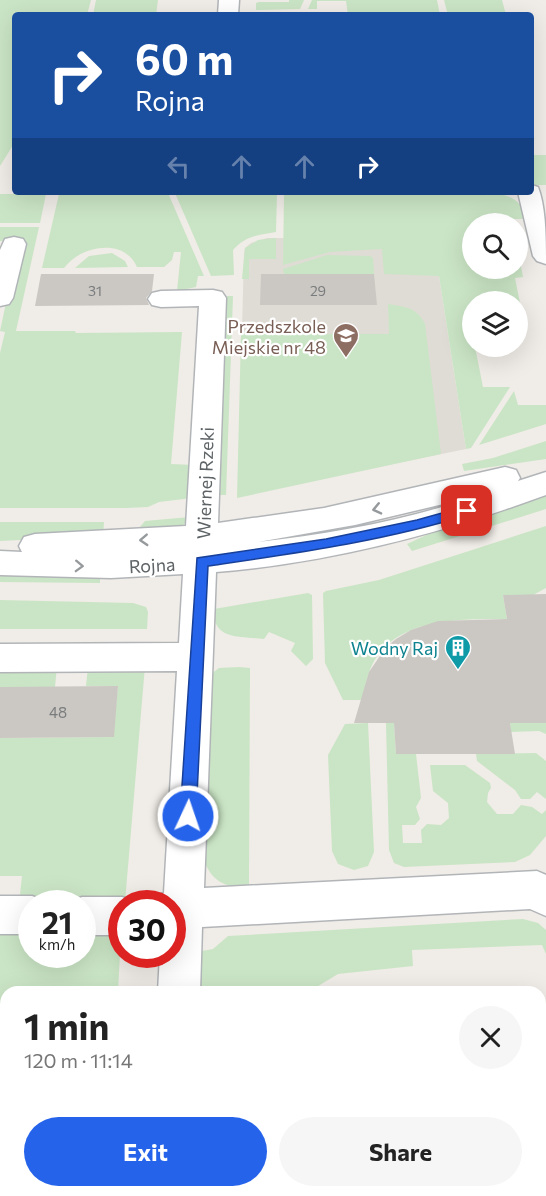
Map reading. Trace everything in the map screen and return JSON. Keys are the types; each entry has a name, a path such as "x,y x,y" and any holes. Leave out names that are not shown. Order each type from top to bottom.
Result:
{"street":[{"path":"531,195 546,256"},
{"path":"0,298 14,244"},
{"name":"Wiernej Rzeki","path":"161,299 213,298 197,657 179,890"},
{"name":"Rojna","path":"0,563 110,567 202,549 262,530 359,513 546,467"},
{"name":"Rojna","path":"0,548 202,549 326,544 417,525 467,511 546,483"},
{"path":"0,658 197,657"},
{"path":"186,908 543,888"},
{"path":"0,915 18,915"},
{"name":"Wiernej Rzeki","path":"179,968 179,986"}],"shaded area":[{"name":"Przedszkole Miejskie nr 48","path":"267,238 433,238 466,449 270,489 238,477 244,254 245,248 251,243"}],"green space":[{"path":"0,0 91,0 88,12 12,12 12,147 0,166"},
{"path":"96,0 158,0 156,12 94,12"},
{"path":"289,0 304,0 300,9 256,10 256,3 259,2 289,2"},
{"path":"312,0 437,0 439,12 348,12 346,1 317,1 317,9 308,9"},
{"path":"444,0 502,0 505,12 447,12"},
{"path":"534,155 546,155 546,185 534,185"},
{"path":"0,194 46,195 40,223 0,223"},
{"path":"59,195 169,195 204,276 198,276 196,287 177,291 181,252 174,252 172,260 164,267 137,267 122,251 112,248 91,250 80,254 64,268 42,268"},
{"path":"176,195 277,195 276,232 252,237 233,250 234,275 211,276"},
{"path":"284,195 504,195 512,198 521,206 525,213 462,213 462,279 515,279 518,291 462,291 462,357 477,357 483,387 510,387 471,448 466,449 439,276 384,274 382,249 330,252 283,265"},
{"path":"0,227 39,227 16,331 182,332 171,464 194,465 192,498 159,502 148,507 0,508 0,353 5,332 0,331 19,242 0,241"},
{"path":"276,238 276,259 249,259 249,279 242,279 245,248 258,240"},
{"path":"112,253 125,261 128,267 75,268 89,256"},
{"path":"327,255 370,256 373,258 374,274 284,274 283,269"},
{"path":"227,296 233,296 226,495 220,495"},
{"path":"388,304 414,311 425,324 441,454 237,498 241,334 389,334"},
{"path":"514,391 518,405 546,405 546,424 479,445"},
{"path":"546,441 546,459 464,471 462,464 493,458"},
{"path":"546,488 546,509 412,551 407,544 450,524"},
{"path":"190,517 181,528 134,534 145,521"},
{"path":"0,522 104,522 103,536 0,541"},
{"path":"546,526 546,588 533,595 503,595 507,619 448,621 409,631 392,641 378,655 369,673 362,700 343,700 325,663 323,593 379,580"},
{"path":"0,570 100,573 100,583 0,582"},
{"path":"308,593 312,595 313,659 306,666 291,651 295,643 269,632 264,639 230,635 218,627 215,619 214,609"},
{"path":"0,600 133,603 146,607 147,629 0,629"},
{"path":"0,666 57,666 55,687 0,687"},
{"path":"145,666 126,890 108,890 108,902 96,903 96,890 20,890 22,876 0,876 0,738 113,737 118,686 86,686 88,667"},
{"path":"219,668 250,668 249,885 234,886 227,885 216,878 204,860 211,674"},
{"path":"368,723 374,852 368,866 354,870 338,864 332,851 328,755 345,724"},
{"path":"386,723 394,723 396,754 416,754 421,798 416,807 420,819 415,825 402,825 403,843 422,843 421,830 427,824 441,825 449,818 448,803 433,791 430,765 465,765 490,783 487,802 497,814 513,814 521,805 532,807 542,814 546,810 546,836 530,855 515,862 404,867 394,863 389,850"},
{"path":"510,723 546,723 546,734 539,731 511,732"},
{"path":"536,753 546,761 546,799 537,792 530,799 521,799 515,790 477,761 476,754"},
{"path":"523,919 538,923 546,930 546,954 542,945 412,950 413,966 338,974 318,986 200,986 202,951 213,949 228,936"},
{"path":"0,935 18,935 18,968 96,968 96,935 108,935 108,968 119,968 118,986 0,986"}],"building":[{"path":"41,274 154,274 152,291 146,298 149,305 35,306"},
{"path":"261,274 374,274 377,305 260,305"},
{"name":"Wodny Raj","path":"546,594 546,723 510,723 515,754 396,754 394,723 354,723 369,672 386,647 396,639 411,630 438,621 507,619 503,595"},
{"path":"118,686 114,737 0,738 0,687"}],"place":[{"name":"Przedszkole Miejskie nr 48","path":"346,359"},
{"name":"Wodny Raj","path":"458,671"}],"route":[{"path":"188,816 201,561 326,544 417,525 467,511"}]}
